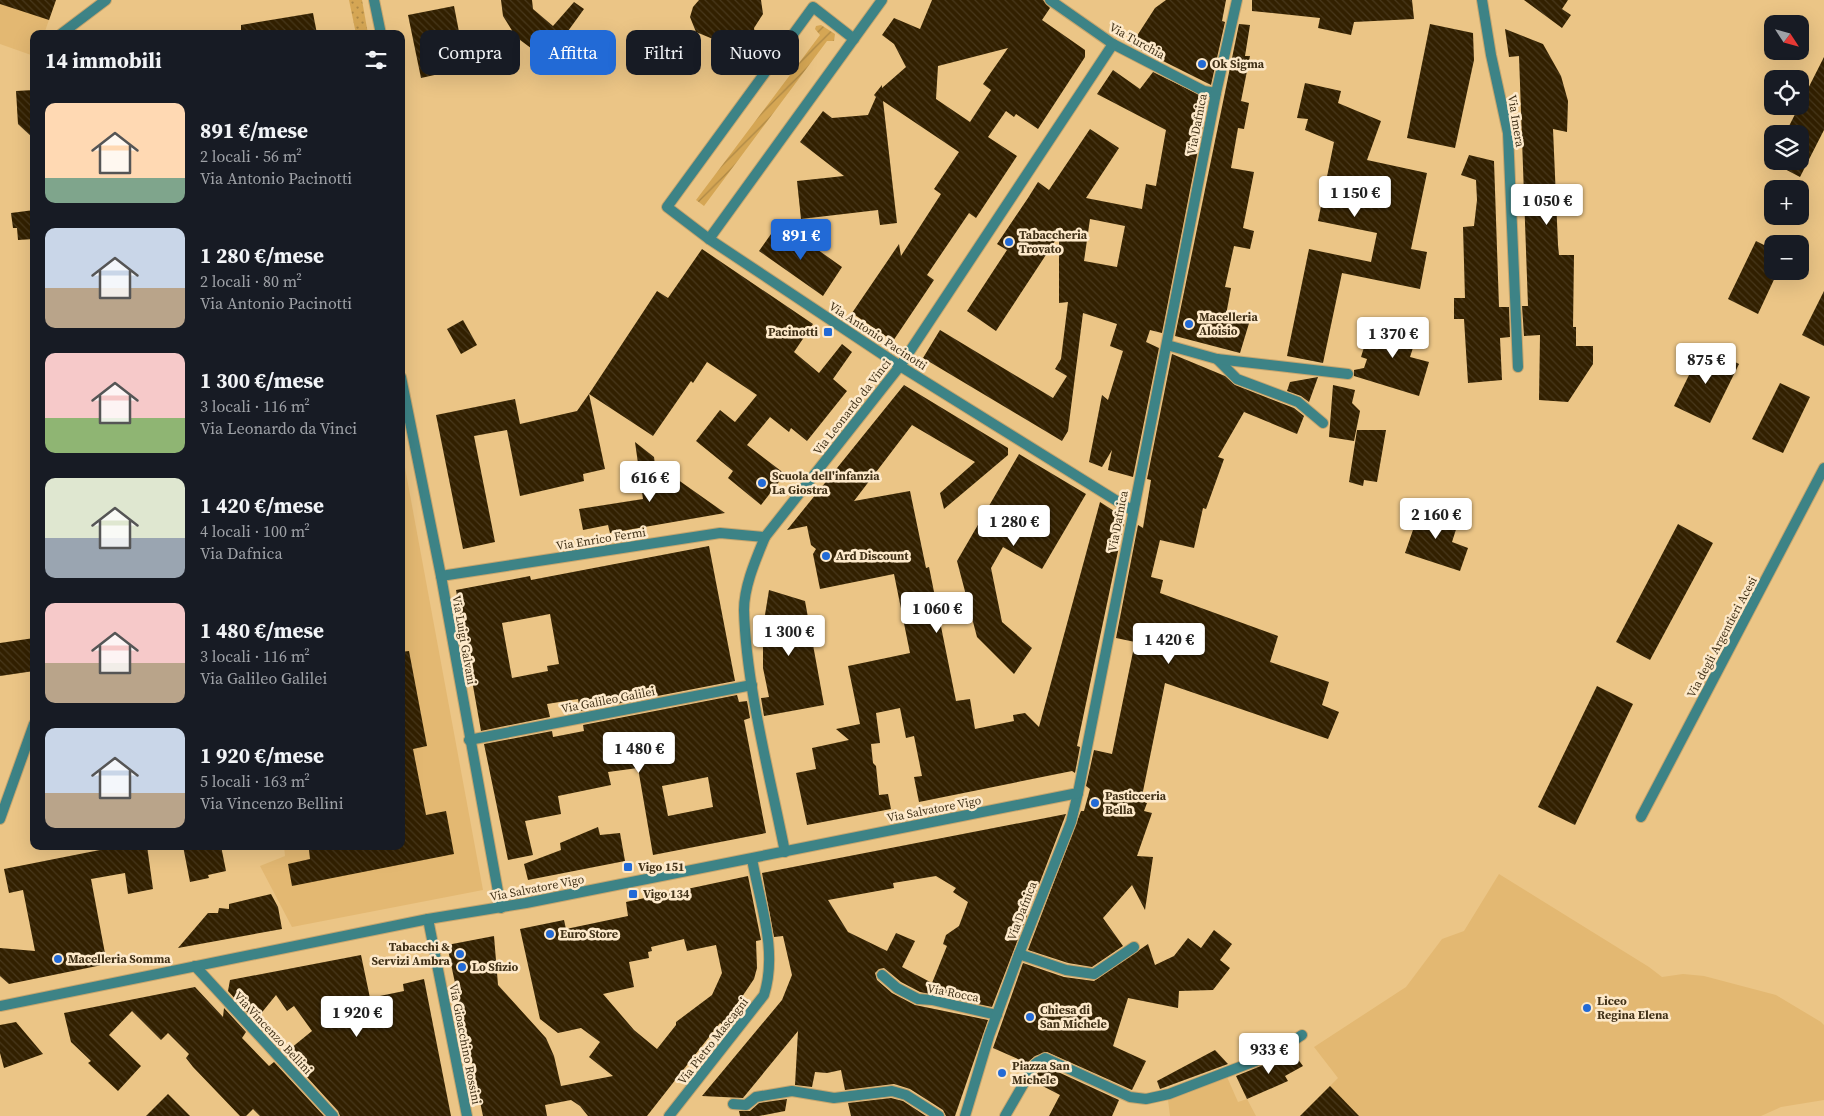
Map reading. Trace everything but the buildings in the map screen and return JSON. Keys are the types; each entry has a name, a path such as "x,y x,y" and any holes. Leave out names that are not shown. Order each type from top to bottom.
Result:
{"street":[{"path":"66,30 106,0"},
{"path":"374,0 379,30"},
{"path":"709,239 882,0"},
{"name":"Via Turchia","path":"1050,0 1113,44 1204,91 1216,93"},
{"name":"Via Dafnica","path":"965,1116 989,1036 1070,822 1078,793 1216,93 1237,0"},
{"name":"Via Imera","path":"1482,0 1491,55 1508,133 1518,367"},
{"name":"Via Antonio Pacinotti","path":"854,38 813,7 667,207 709,239 900,366 1133,511"},
{"name":"Via Leonardo da Vinci","path":"785,852 752,685 744,608 754,564 765,537 900,366 1113,44"},
{"path":"1167,345 1217,359 1348,374"},
{"path":"1217,359 1237,379 1298,402 1323,423"},
{"name":"Via Luigi Galvani","path":"405,397 441,576 469,740 501,908"},
{"name":"Via degli Argentieri Acesi","path":"1641,817 1824,468"},
{"name":"Via Enrico Fermi","path":"441,576 720,533 765,537"},
{"name":"Via Galileo Galilei","path":"469,740 752,685"},
{"path":"0,819 30,735"},
{"name":"Via Salvatore Vigo","path":"0,1006 428,919 501,908 1078,793"},
{"name":"Via Pietro Mascagni","path":"669,1116 764,996 770,976 771,958 752,859"},
{"name":"Via Gioacchino Rossini","path":"428,919 466,1116"},
{"path":"1019,954 1066,970 1094,974 1134,947"},
{"name":"Via Vincenzo Bellini","path":"195,966 333,1116"},
{"name":"Via Rocca","path":"882,975 897,988 918,1000 932,1000 998,1015"},
{"path":"1005,1116 1035,1064 1045,1058 1130,1097 1146,1099 1168,1094 1271,1055 1302,1035"},
{"path":"733,1104 746,1104 756,1097 792,1091 834,1098 892,1091 906,1095 939,1116"}],"shaded area":[{"path":"0,0 56,0 45,30 30,30 30,55 0,44"},
{"path":"349,0 362,0 367,30 355,30"},
{"path":"821,25 835,34 834,41 827,41 704,206 696,200 790,75 799,75 799,63 820,35 815,29 816,26"},
{"path":"405,468 483,890 292,927 260,866 285,856 284,850 405,850"},
{"name":"Liceo Regina Elena","path":"1499,874 1649,967 1662,977 1683,974 1704,976 1776,995 1821,1022 1824,1025 1824,1100 1781,1107 1761,1116 1300,1116 1338,1078 1314,1047 1406,987 1442,939 1464,931"},
{"path":"1227,1077 1238,1102 1247,1099 1256,1116 1170,1116 1168,1100"}],"place":[{"name":"Ok Sigma","path":"1202,64"},
{"name":"Tabaccheria Trovato","path":"1009,242"},
{"name":"Macelleria Aloisio","path":"1189,324"},
{"name":"Pacinotti","path":"828,332"},
{"name":"Scuola dell'infanzia La Giostra","path":"762,483"},
{"name":"Ard Discount","path":"826,556"},
{"name":"Pasticceria Bella","path":"1095,803"},
{"name":"Vigo 151","path":"628,867"},
{"name":"Vigo 134","path":"633,894"},
{"name":"Euro Store","path":"550,934"},
{"name":"Tabacchi & Servizi Ambra","path":"460,954"},
{"name":"Macelleria Somma","path":"58,959"},
{"name":"Lo Sfizio","path":"462,967"},
{"name":"Liceo Regina Elena","path":"1587,1008"},
{"name":"Chiesa di San Michele","path":"1030,1017"},
{"name":"Piazza San Michele","path":"1002,1073"}]}
